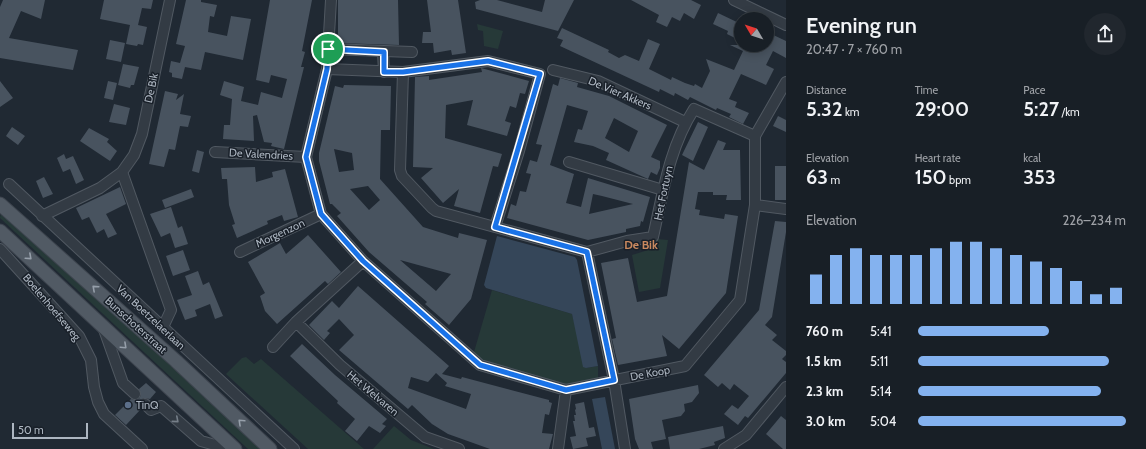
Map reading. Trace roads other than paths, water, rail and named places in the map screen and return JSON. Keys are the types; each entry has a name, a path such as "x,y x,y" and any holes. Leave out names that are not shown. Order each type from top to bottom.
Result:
{"main road":[{"name":"Bunschoterstraat","path":"0,204 176,361 270,449"},
{"name":"Bunschoterstraat","path":"0,231 233,447"}],"street":[{"name":"De Bik","path":"42,216 100,188 122,172 134,154 142,134 170,0"},
{"name":"De Koop","path":"331,0 327,69 306,157 321,214 363,261 480,365 566,390 684,366 740,300 755,205 755,136 786,82"},
{"path":"734,0 752,4 786,25"},
{"path":"328,49 412,52"},
{"path":"384,52 384,72"},
{"path":"327,69 403,72 488,61 540,74 495,227"},
{"name":"De Vier Akkers","path":"553,70 598,81 685,122"},
{"path":"403,72 400,170 402,176 432,208 436,211 587,252 614,380 625,449"},
{"name":"Het Fortuyn","path":"587,252 627,241 653,237 668,165 685,122 694,109 755,136"},
{"name":"De Valendries","path":"215,152 306,157"},
{"path":"569,162 663,190"},
{"path":"122,172 171,310 163,327"},
{"name":"Van Boetzelaerlaan","path":"9,184 294,449"},
{"path":"755,205 786,209"},
{"name":"Morgenzon","path":"240,252 321,214"},
{"name":"Boelenhoefseweg","path":"0,249 79,336 91,360 94,387 98,402 104,414 142,449"},
{"path":"273,347 296,322 363,261"},
{"name":"Het Welvaren","path":"296,322 340,365 425,437 459,449"},
{"path":"102,324 123,383 135,394"},
{"path":"558,449 566,390"},
{"path":"724,449 746,435 784,393"},
{"path":"145,404 151,410 161,406 201,441 215,445 233,447"}],"water":[{"path":"497,236 575,257 577,260 598,366 583,367 572,314 486,288 484,285"},
{"path":"605,397 615,449 602,449 592,399"}],"place":[{"name":"TinQ","path":"128,405"}],"district":[{"name":"De Bik","path":"641,245"}]}
